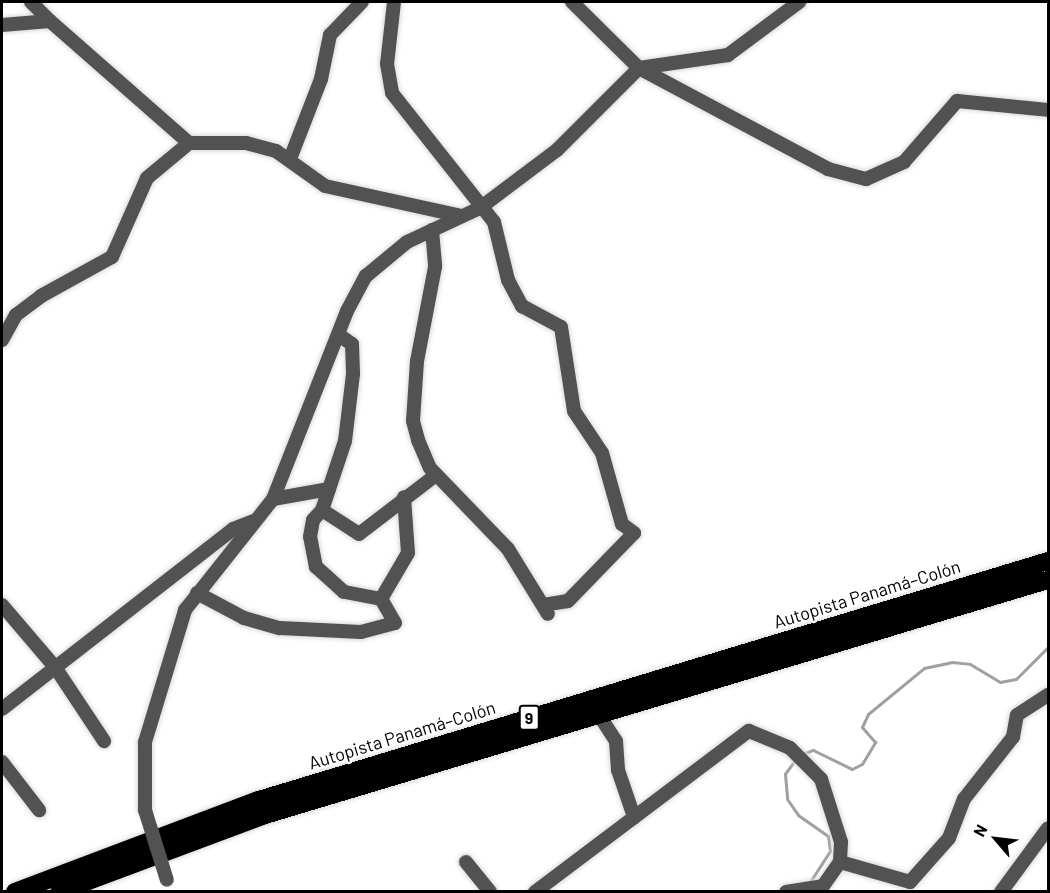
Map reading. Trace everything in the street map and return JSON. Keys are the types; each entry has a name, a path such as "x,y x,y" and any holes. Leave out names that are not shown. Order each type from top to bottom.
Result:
{"highway":[{"name":"Autopista Panamá–Colón","path":"15,891 259,800 1048,561"},
{"name":"Autopista Panamá–Colón","path":"59,891 265,815 1047,585"}],"street":[{"path":"31,2 189,143"},
{"path":"290,159 321,79 330,35 362,2"},
{"path":"394,2 387,64 393,93 480,208 494,222 508,280 522,306 561,327 574,411 602,453 622,524 634,533 568,601 546,610 508,549 436,475 413,421 421,328 435,267 432,230"},
{"path":"572,2 639,68 809,160 866,178 904,162 957,101 1048,110"},
{"path":"169,886 145,810 145,742 185,610 259,520 273,499 339,335 346,311 366,276 407,242 480,208 557,150 639,68 728,55 799,2"},
{"path":"2,25 50,21"},
{"path":"2,340 16,315 41,296 112,257 147,178 189,143 246,143 290,159 325,186 461,216"},
{"path":"197,593 244,618 324,633 361,632 395,623 381,599 344,592 316,567 310,537 313,520 322,510 345,441 353,374 352,344 339,335"},
{"path":"322,510 359,534 404,497 436,475"},
{"path":"273,499 329,489"},
{"path":"381,599 408,553 404,497"},
{"path":"2,709 233,529 259,520"},
{"path":"2,605 55,667 104,741"},
{"path":"840,862 910,882 948,838 964,799 1014,737 1017,715 1048,695"},
{"path":"599,715 616,741 618,770 634,817"},
{"path":"535,891 749,731 759,730 790,747 821,779 841,842 840,862 823,886 788,890"},
{"path":"2,762 39,810"},
{"path":"1001,891 1048,828"},
{"path":"466,862 490,891"}],"waterway":[{"path":"802,754 813,750 852,769 862,764 875,742 862,727 868,714 924,668 952,662 970,664 1000,682 1016,679 1048,647"},
{"path":"795,760 785,774 787,799 798,815 828,836 830,851 809,883"}]}
